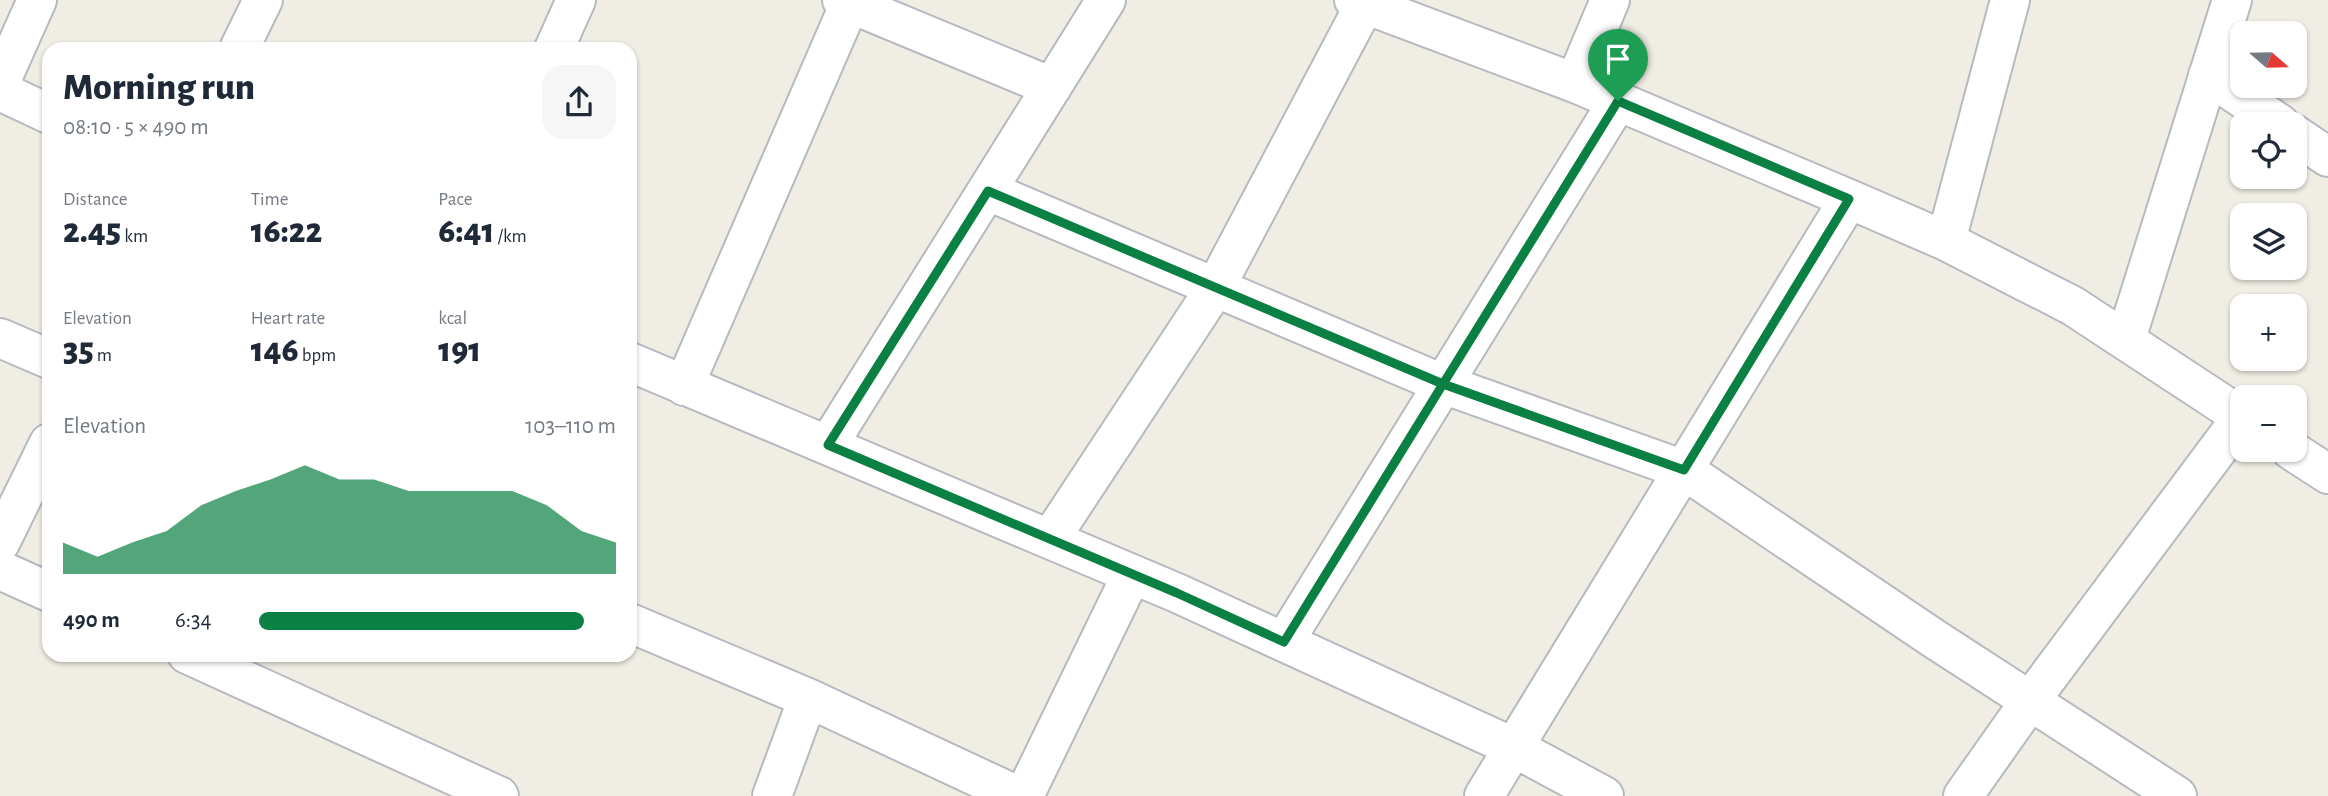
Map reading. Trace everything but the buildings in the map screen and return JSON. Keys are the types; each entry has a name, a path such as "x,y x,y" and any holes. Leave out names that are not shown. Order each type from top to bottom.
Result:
{"street":[{"path":"0,83 37,0"},
{"path":"242,42 263,0"},
{"path":"557,42 576,0"},
{"path":"828,445 1106,0"},
{"path":"1575,83 1610,0"},
{"path":"1946,240 2010,0"},
{"path":"2126,339 2232,0"},
{"path":"684,386 846,2 911,13 1052,87"},
{"path":"1050,539 1214,290 1360,2 1575,83 1946,240 2029,282 2126,339 2242,416 2030,701 1963,796"},
{"path":"2208,75 2262,112"},
{"path":"0,91 42,111"},
{"path":"1284,642 1618,101"},
{"path":"2307,143 2328,157"},
{"path":"988,191 1214,290 1443,384 1684,470 2177,796"},
{"path":"1484,796 1849,199"},
{"path":"0,338 42,356"},
{"path":"637,365 1132,574 1513,747 1604,796"},
{"path":"0,544 42,457"},
{"path":"2307,460 2328,474"},
{"path":"0,570 42,589"},
{"path":"1024,796 1132,574"},
{"path":"637,626 808,698 1018,796"},
{"path":"205,662 499,796"},
{"path":"772,796 808,698"}],"route":[{"path":"1618,101 1443,384 1214,290 988,191 828,445 1177,593 1284,642 1443,384 1684,470 1849,199 1618,101"}]}
